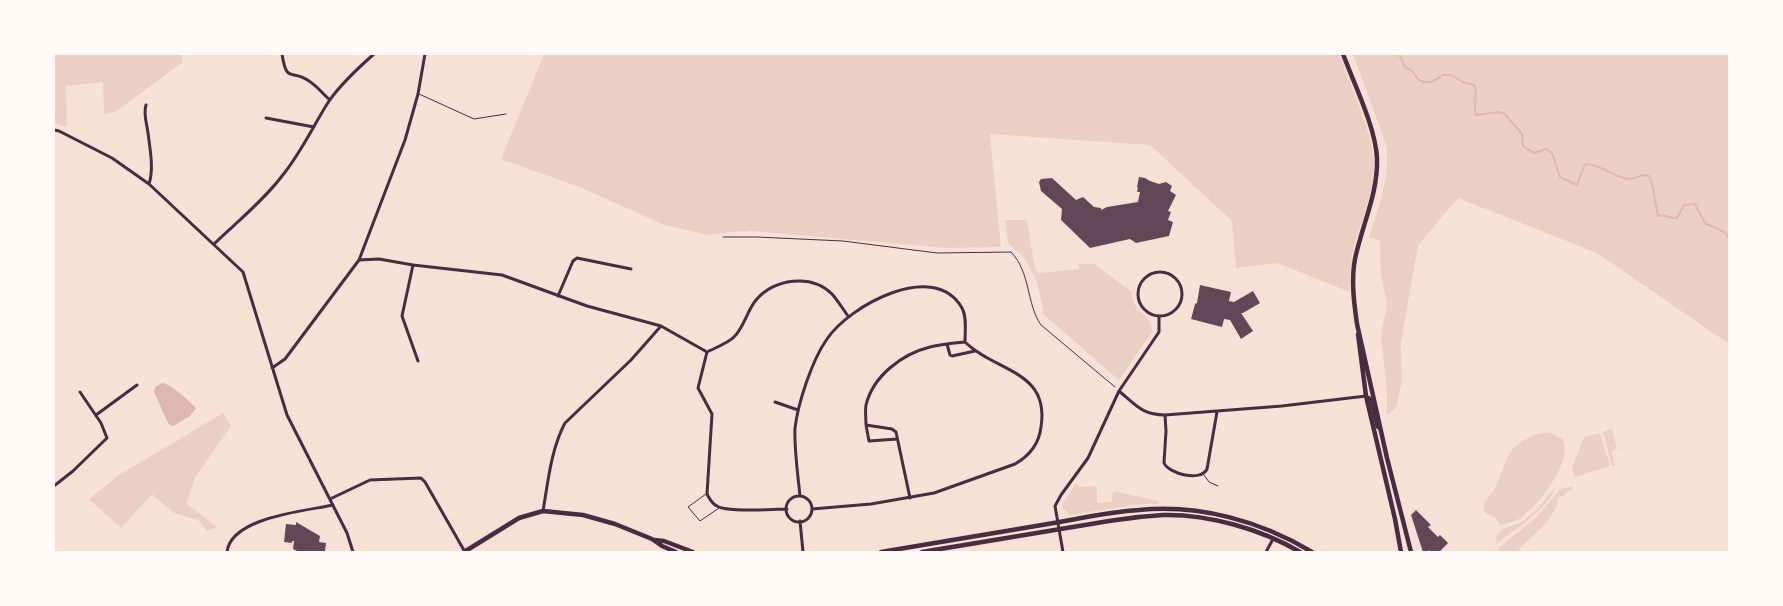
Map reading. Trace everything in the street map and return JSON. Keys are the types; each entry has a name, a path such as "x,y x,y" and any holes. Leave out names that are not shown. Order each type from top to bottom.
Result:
{"main road":[{"path":"1343,54 1368,119 1377,157 1374,191 1355,260 1353,282 1366,396 1401,552"},
{"path":"1358,325 1411,552"},
{"path":"881,552 1139,510 1190,510 1244,520 1294,541 1312,552"},
{"path":"464,552 519,518 543,511 557,511 615,524 652,539 664,541 693,552"},
{"path":"922,552 1139,516 1182,516 1243,526 1300,552"},
{"path":"652,539 676,552"}],"street":[{"path":"282,54 287,72 308,80 330,100"},
{"path":"214,244 257,204 282,177 300,152 330,100 358,67 374,54"},
{"path":"272,368 284,359 359,260 405,140 418,94 425,54"},
{"path":"146,105 144,110 152,175 149,184"},
{"path":"266,118 314,127"},
{"path":"54,130 60,131 112,158 149,184 243,272 287,415 334,505 354,552"},
{"path":"558,296 573,261 577,258 631,269"},
{"path":"359,260 379,259 413,265 502,275 587,306 661,326 707,352"},
{"path":"413,265 402,316 418,361"},
{"path":"1160,272 1174,277 1182,292 1179,305 1175,310 1170,314 1159,316 1147,311 1142,306 1138,293 1145,278 1160,272"},
{"path":"787,509 757,510 720,507 716,506 707,494 712,414 698,388 707,352 734,337 751,307 765,291 786,282 797,281 822,287 832,294 848,316"},
{"path":"800,496 795,429 798,410 815,361 826,339 848,316 888,294 928,286 948,293 962,308 965,318 965,342 975,351 1020,375 1030,383 1037,393 1042,406 1043,418 1040,433 1035,446 1026,458 1015,464 934,493 859,505 812,509"},
{"path":"1063,552 1055,506 1088,458 1119,391 1159,332 1159,316"},
{"path":"543,511 559,434 565,423 632,360 661,326"},
{"path":"898,439 869,440 866,425 866,406 878,381 904,357 915,352 930,347 965,342"},
{"path":"947,344 952,356 975,351"},
{"path":"96,415 136,385"},
{"path":"1119,391 1144,412 1151,415 1217,412 1309,404 1366,396 1370,398 1377,427 1381,429"},
{"path":"54,486 73,472 107,438 96,415 80,392"},
{"path":"775,402 798,410"},
{"path":"1165,415 1164,463 1166,467 1174,472 1196,477 1203,475 1208,469 1217,412"},
{"path":"866,425 892,429 896,432 910,498"},
{"path":"330,499 370,480 421,478 464,552"},
{"path":"800,496 809,501 812,509 809,517 800,521 791,519 787,509 791,499 800,496"},
{"path":"227,552 229,542 235,535 247,527 264,520 334,505"},
{"path":"800,521 802,552"},
{"path":"1266,552 1273,539"}],"lane":[{"path":"418,94 474,119 506,114"},
{"path":"1203,475 1209,482 1218,486"},
{"path":"707,494 688,507 700,521 720,507"}],"path":[{"path":"723,237 842,242 937,252 1011,252 1018,259 1026,278 1034,316 1041,325 1119,391"}],"shaded area":[{"path":"54,54 181,54 183,62 115,112 104,114 103,82 66,86 67,127 54,123"},
{"path":"544,54 1339,54 1367,127 1374,157 1371,187 1352,257 1350,292 1277,263 1236,268 1232,221 1150,145 990,134 1001,247 946,248 753,231 708,235 662,224 582,188 501,159"},
{"path":"1353,54 1729,54 1729,344 1597,253 1458,198 1418,245 1401,343 1402,381 1396,408 1387,415 1387,393 1381,335 1387,304 1381,275 1380,241 1369,237 1380,203 1387,172 1387,147"},
{"path":"1005,220 1027,220 1035,269 1039,273 1079,269 1079,264 1094,264 1132,292 1134,303 1149,321 1152,332 1119,380 1044,315 1037,282 1025,259 1008,243"},
{"path":"162,383 185,397 196,408 190,416 173,426 168,423 154,392 155,387"},
{"path":"223,413 231,426 196,476 186,503 217,527 207,531 198,520 174,513 152,494 121,528 89,499 119,475"},
{"path":"1612,429 1617,449 1611,451 1615,465 1612,466 1603,432"},
{"path":"1540,433 1551,433 1563,439 1565,449 1563,460 1552,483 1527,513 1517,520 1500,525 1494,517 1486,514 1485,502 1494,490 1513,449 1519,443"},
{"path":"1600,433 1610,466 1575,477 1572,468 1584,437"},
{"path":"1076,484 1079,487 1097,486 1097,503 1112,502 1113,492 1118,492 1158,501 1159,504 1141,504 1070,515 1063,508 1062,504"},
{"path":"1572,486 1572,489 1564,496 1559,497 1549,519 1519,549 1522,552 1500,552 1498,548 1536,518 1560,489"},
{"path":"1555,488 1552,495 1538,511 1496,544 1497,535 1503,529 1522,522 1537,509"}],"building":[{"path":"1139,177 1159,184 1166,182 1172,186 1170,191 1176,195 1168,211 1171,212 1168,220 1173,222 1169,236 1136,243 1130,239 1090,248 1061,220 1062,209 1041,191 1039,182 1041,179 1052,178 1076,200 1083,197 1094,207 1101,208 1101,210 1107,207 1138,202 1140,192 1137,192 1137,187"},
{"path":"1200,285 1231,292 1229,301 1234,302 1253,291 1260,303 1241,313 1253,331 1241,339 1230,320 1224,319 1222,327 1191,319 1195,304 1197,303"},
{"path":"1416,510 1431,525 1428,527 1438,537 1440,535 1448,543 1439,552 1431,552 1429,550 1423,552 1411,515"},
{"path":"296,522 320,536 319,542 326,543 325,551 299,552 293,549 294,541 292,543 284,542 286,524 296,525"}],"waterway":[{"path":"1399,54 1405,67 1412,71 1419,80 1431,82 1444,75 1451,75 1463,82 1474,85 1476,92 1476,115 1499,112 1505,114 1522,134 1523,146 1534,153 1546,149 1552,153 1560,177 1577,185 1586,164 1591,164 1619,177 1629,179 1643,175 1649,176 1658,216 1677,218 1684,205 1695,204 1705,223 1726,233 1729,239"}]}
